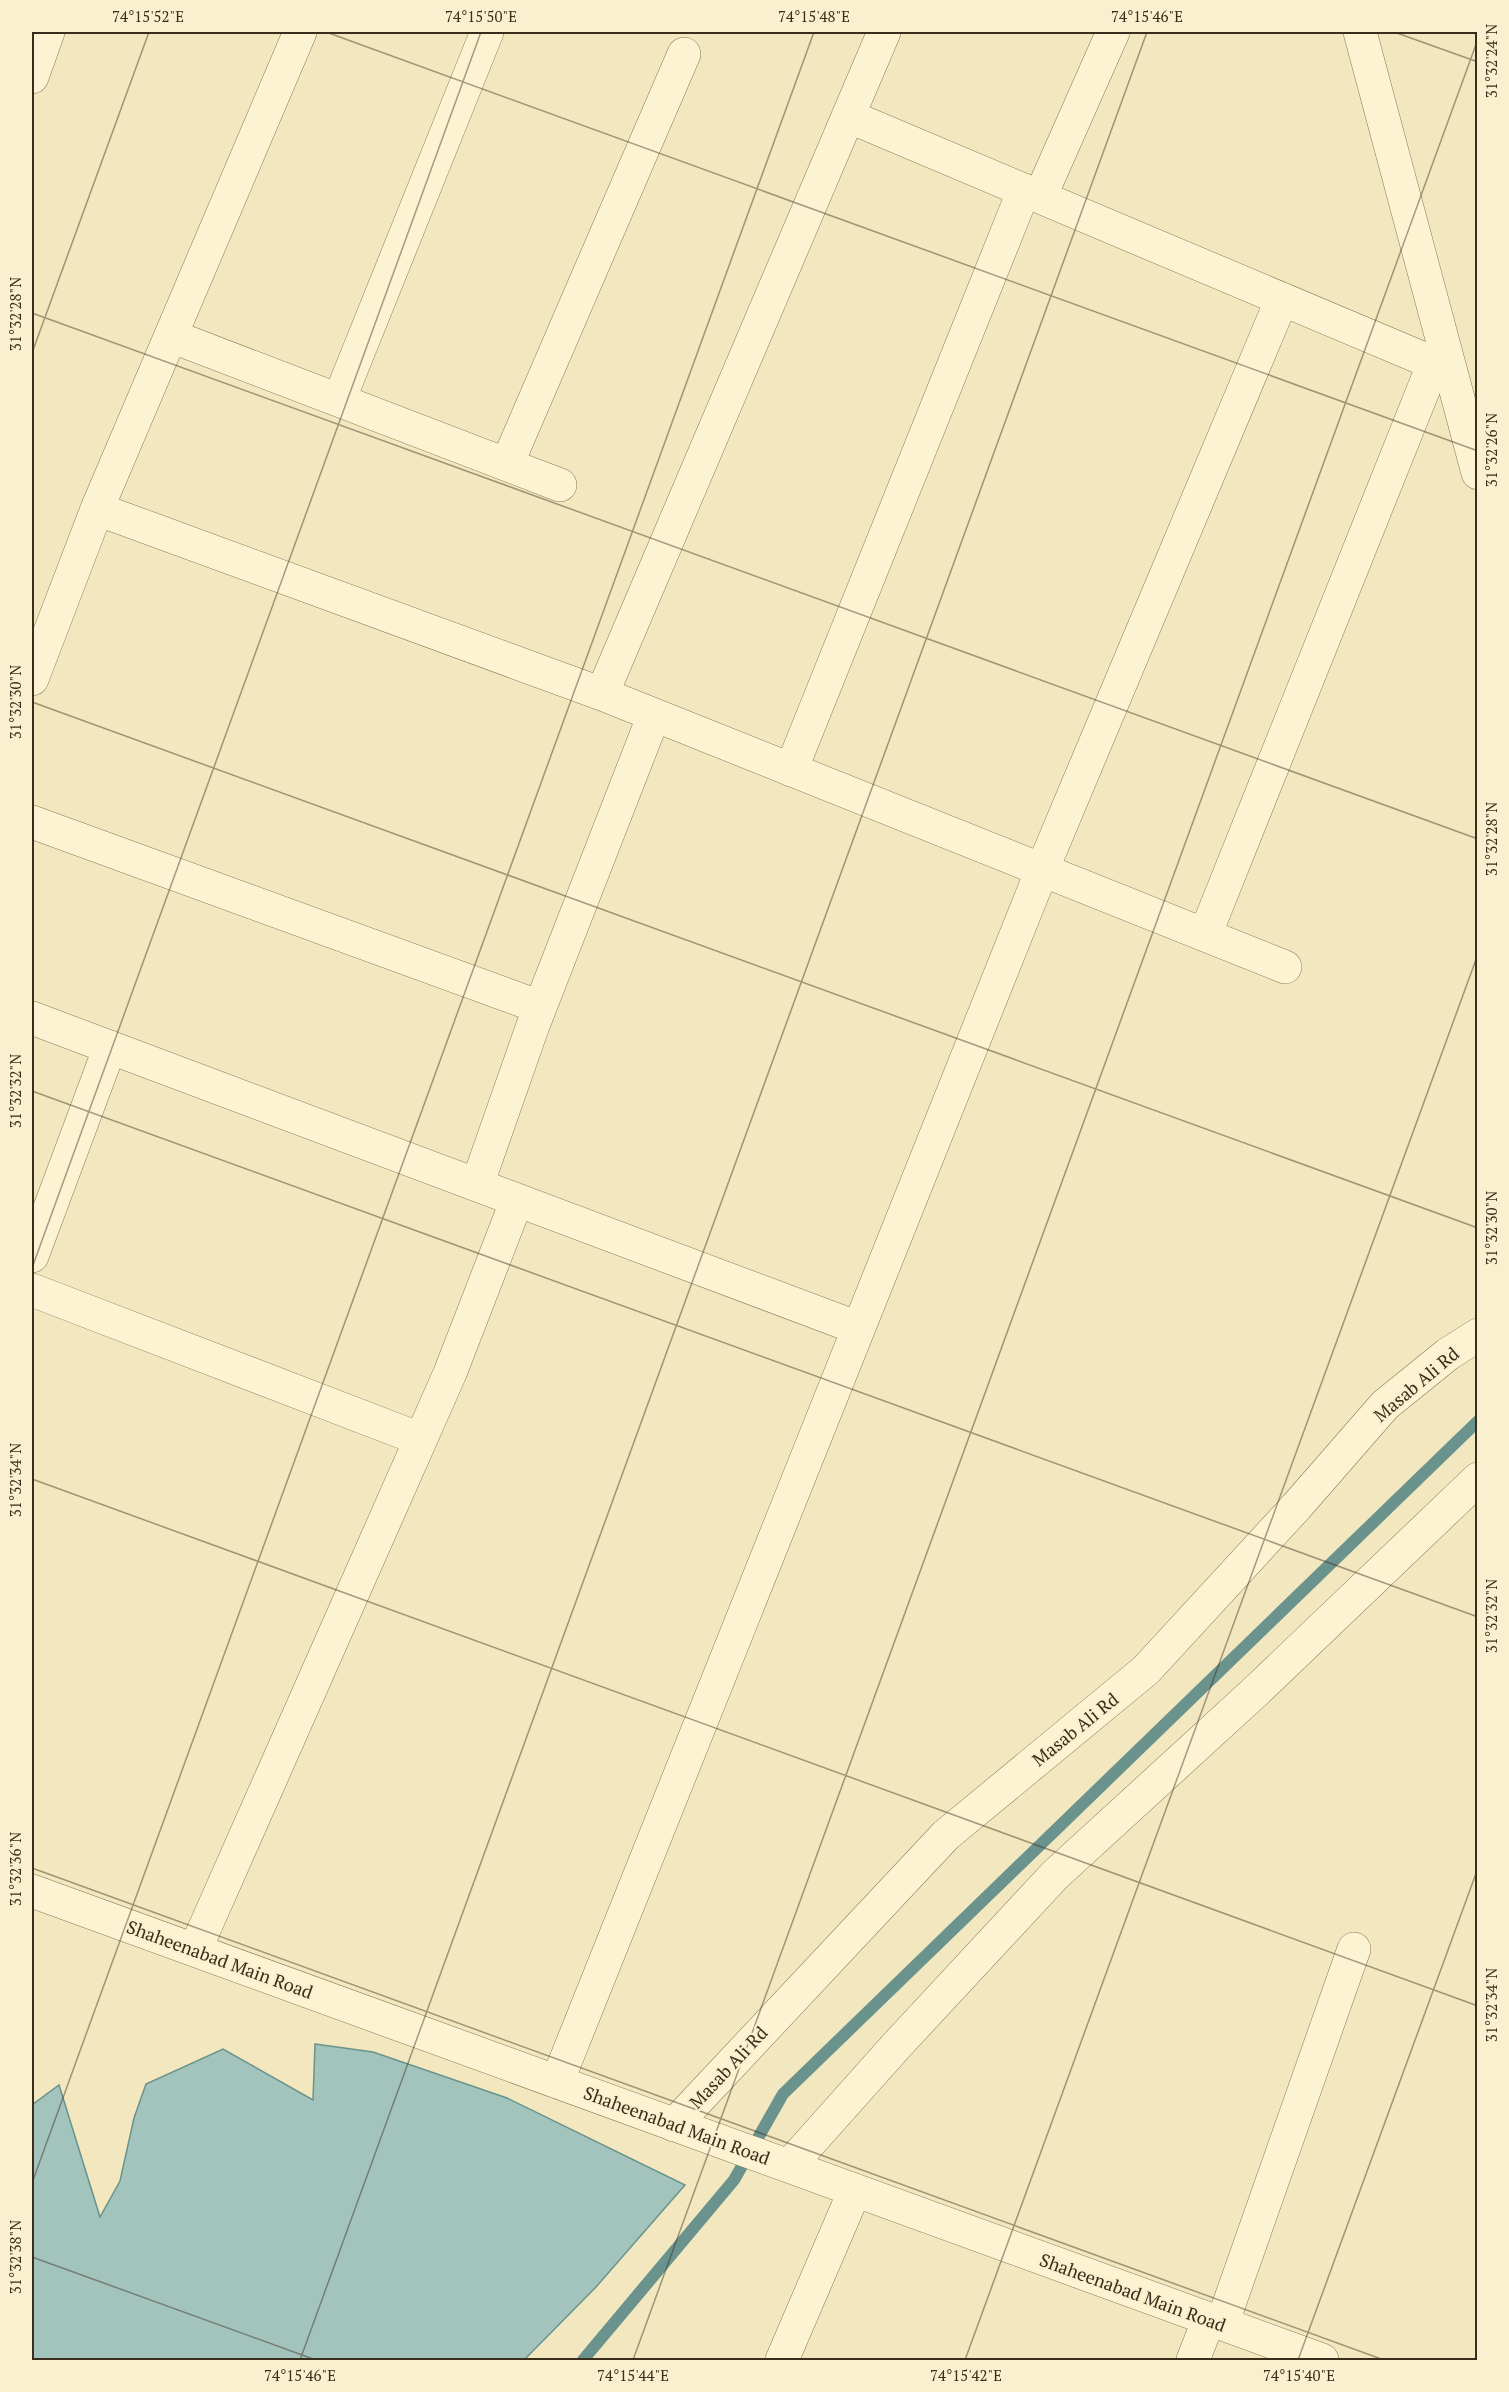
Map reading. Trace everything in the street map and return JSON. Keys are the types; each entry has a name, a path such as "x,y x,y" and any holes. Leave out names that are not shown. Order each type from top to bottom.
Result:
{"street":[{"path":"32,77 48,32"},
{"path":"32,679 98,508 300,32"},
{"path":"339,400 487,32"},
{"path":"602,694 884,32"},
{"path":"791,770 1032,193 1113,32"},
{"path":"1360,32 1442,366 1478,472"},
{"path":"507,464 684,54"},
{"path":"848,116 1442,366"},
{"path":"557,2082 1042,870 1282,299"},
{"path":"171,336 560,485"},
{"path":"1205,935 1442,366"},
{"path":"98,508 602,694 1285,967"},
{"path":"477,1185 540,1007 654,715"},
{"path":"32,822 540,1007"},
{"path":"32,1018 858,1329"},
{"path":"32,1256 110,1047"},
{"path":"195,1950 450,1373 518,1200"},
{"path":"32,1290 420,1439"},
{"name":"Masab Ali Rd","path":"674,2125 946,1835 1146,1670 1296,1507 1385,1405 1448,1354 1478,1335"},
{"path":"789,2166 1055,1875 1255,1692 1478,1479"},
{"name":"Shaheenabad Main Road","path":"32,1891 1322,2361"},
{"path":"1193,2361 1215,2322 1354,1949"},
{"path":"782,2361 855,2190"}],"water":[{"path":"315,2044 373,2052 507,2098 685,2185 596,2287 524,2360 32,2360 32,2105 59,2085 100,2217 120,2181 134,2118 146,2084 223,2049 313,2100"}],"waterway":[{"path":"583,2360 734,2180 783,2094 1478,1421"}]}
